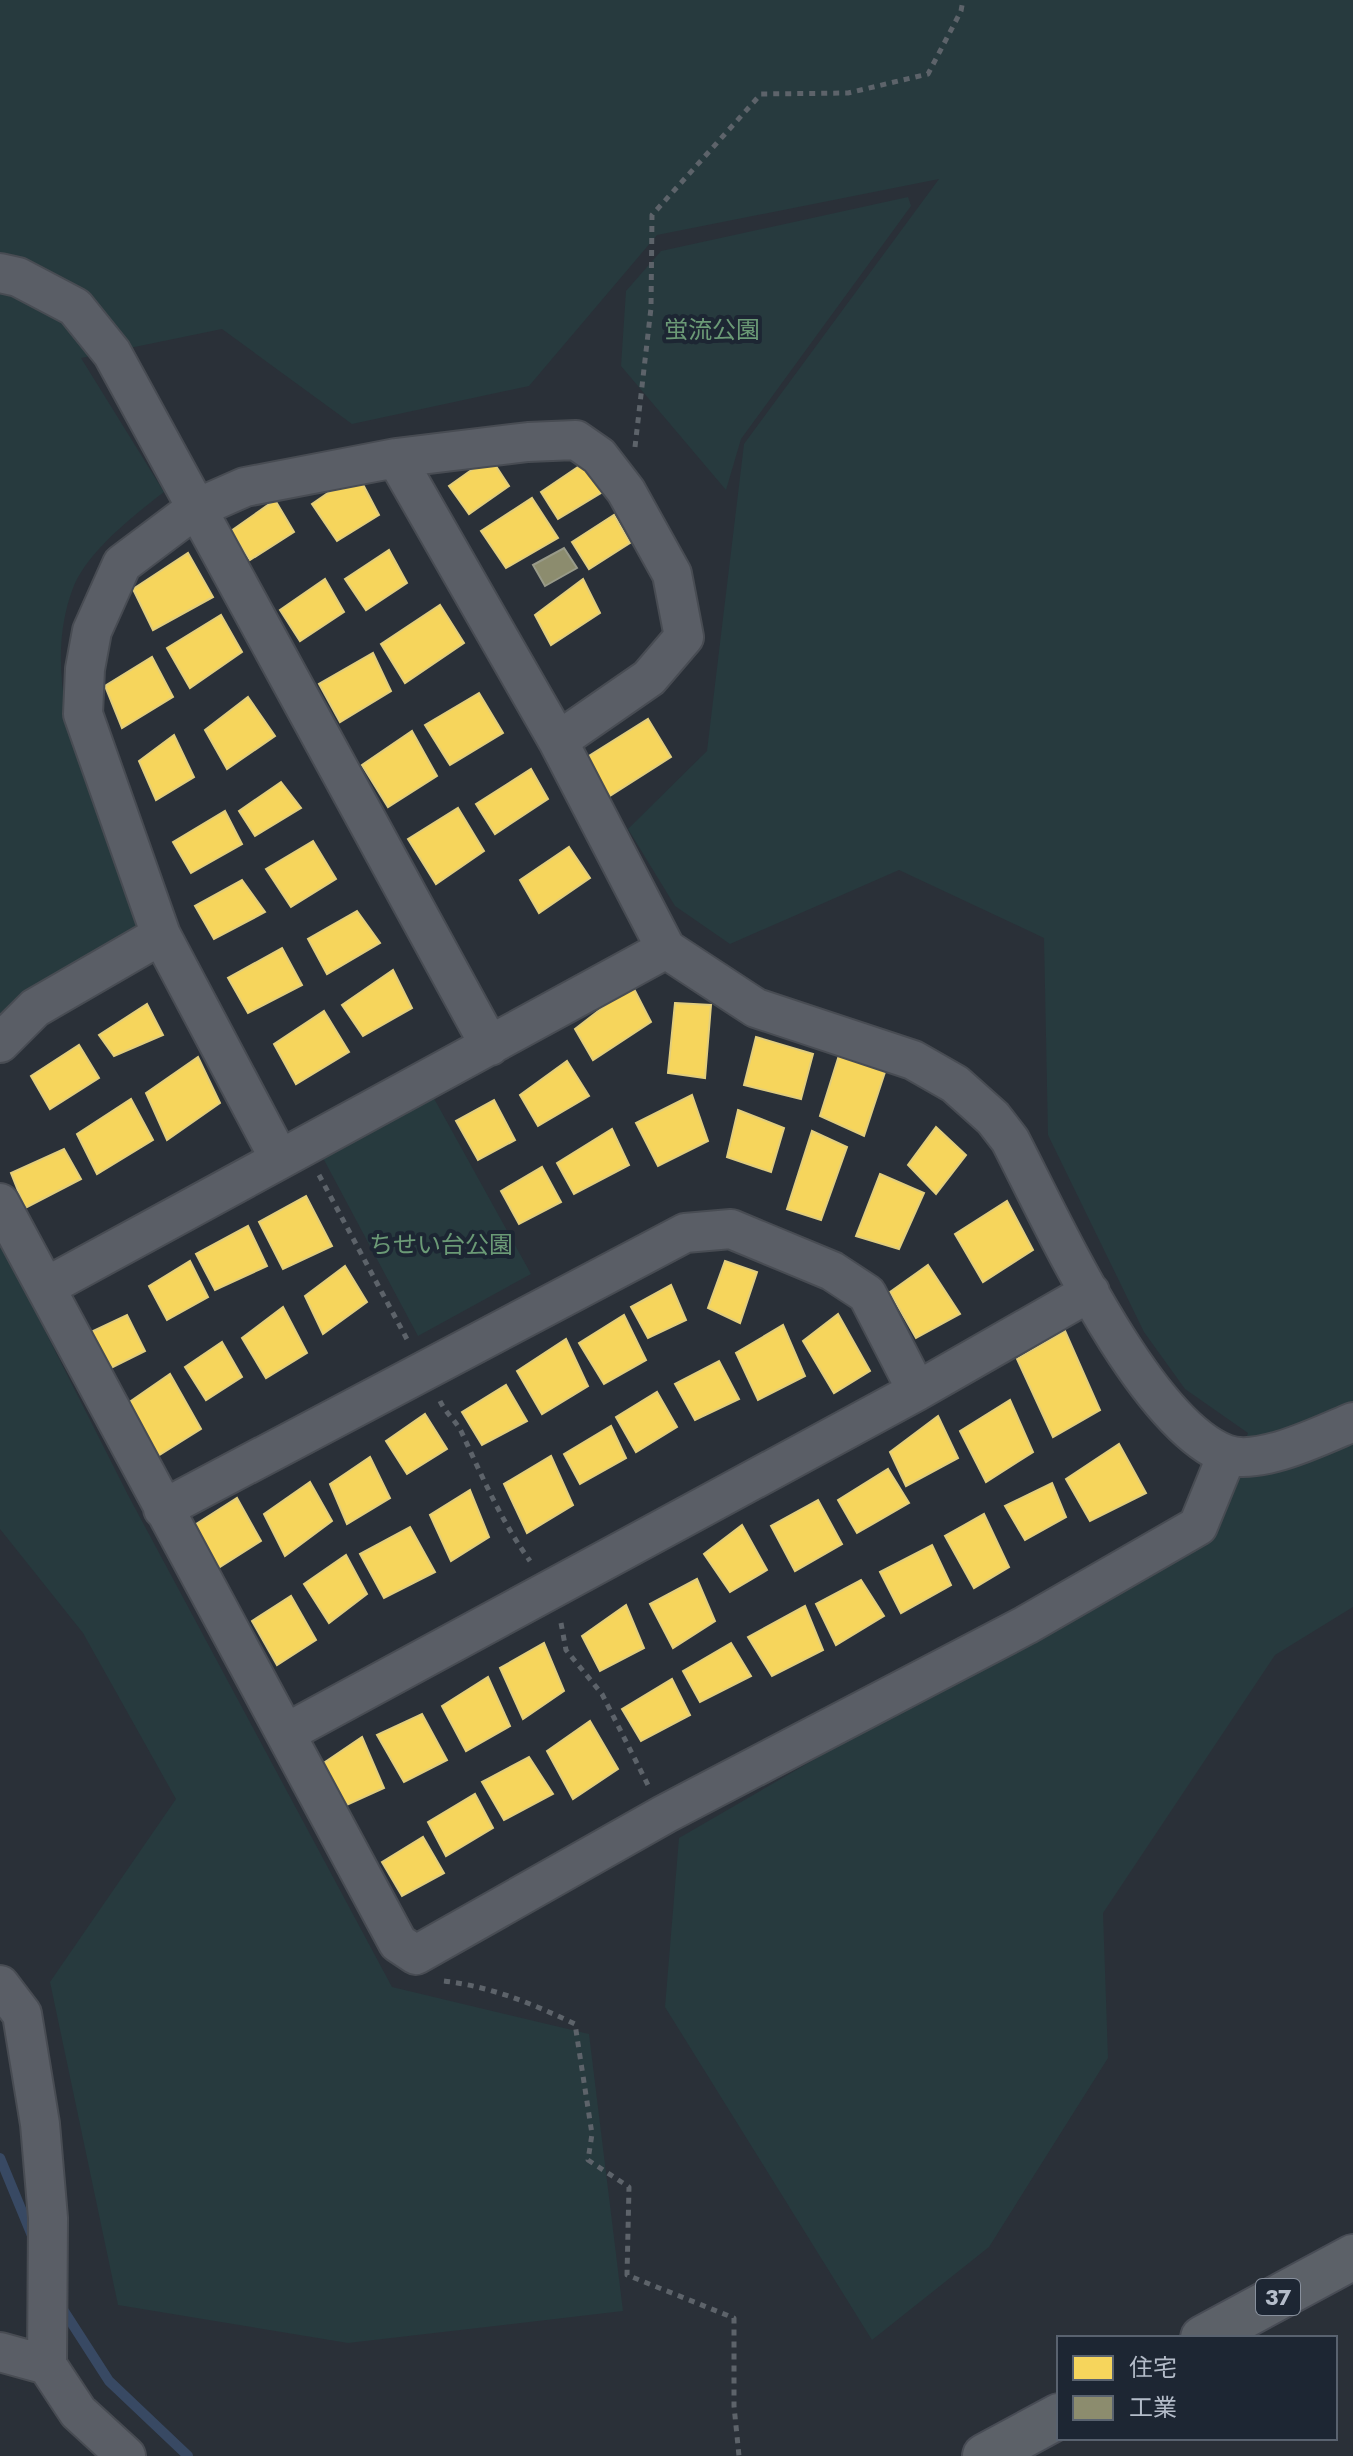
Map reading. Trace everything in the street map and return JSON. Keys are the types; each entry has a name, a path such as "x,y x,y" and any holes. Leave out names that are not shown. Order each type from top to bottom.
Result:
{"main road":[{"name":"37","path":"1207,2336 1353,2257"},
{"path":"985,2456 1057,2417"}],"street":[{"path":"0,273 18,277 75,307 112,353 490,1046"},
{"path":"291,1152 161,935 83,714 85,669 92,631 122,564 195,509 245,487 396,458 528,442 576,440 599,456 626,491 672,574 684,637 649,678 558,741"},
{"path":"396,458 558,741 666,949 756,1008 913,1060 955,1084 993,1118 1010,1140 1090,1292 1151,1392 1184,1427 1227,1455 1281,1453 1353,1422"},
{"path":"0,1043 35,1008 161,935"},
{"path":"46,1287 666,949"},
{"path":"0,1203 163,1509 288,1732 398,1943 416,1955 665,1814 1026,1625 1198,1526 1227,1455"},
{"path":"163,1509 685,1233 731,1229 832,1271 867,1294 917,1391"},
{"path":"288,1732 917,1391 1090,1292"},
{"path":"0,1985 22,2014 40,2124 48,2218 47,2365 78,2412 126,2456"},
{"path":"0,2352 47,2365"}],"path":[{"path":"626,491 640,421 651,308 652,215 761,94 848,93 928,74 961,11 963,0"},
{"path":"291,1152 424,1371 447,1416 459,1427 474,1465 498,1503 505,1526 533,1565 543,1594 563,1626 566,1650 602,1694 626,1746 665,1814"},
{"path":"441,1981 484,1986 528,2001 575,2024 592,2134 588,2160 629,2187 627,2275 734,2318 734,2406 739,2456"}],"green space":[{"path":"0,0 1353,0 1353,1607 1275,1655 1103,1913 1108,2058 989,2247 872,2340 665,2007 679,1838 1210,1530 1248,1433 1185,1389 1144,1332 1048,1135 1044,938 899,870 730,944 675,906 628,829 707,751 744,444 939,179 657,235 529,386 352,424 222,329 81,358 164,492 112,535 80,574 73,588 63,630 61,673 67,717 78,761 144,930 0,1020"},
{"name":"蛍流公園","path":"908,197 911,206 741,439 726,490 621,366 626,291 661,251"},
{"name":"ちせい台公園","path":"426,1084 531,1274 418,1336 315,1143"},
{"path":"0,1242 128,1495 392,1987 589,2034 623,2311 348,2343 118,2305 50,1982 176,1799 83,1633 0,1529"}],"building: 住宅":[{"path":"490,457 509,486 469,514 449,486"},
{"path":"587,461 606,490 558,519 541,492"},
{"path":"357,473 379,515 337,541 312,504"},
{"path":"532,498 558,538 506,568 481,531"},
{"path":"275,500 294,532 250,560 231,531"},
{"path":"614,515 630,543 589,569 572,542"},
{"path":"389,550 407,583 366,610 345,579"},
{"path":"188,553 213,597 153,630 133,589"},
{"path":"325,579 344,612 300,641 280,610"},
{"path":"583,579 600,613 551,645 535,615"},
{"path":"440,605 464,643 405,683 381,644"},
{"path":"221,615 242,652 190,688 167,648"},
{"path":"373,653 391,691 340,722 319,684"},
{"path":"152,657 173,697 122,728 105,686"},
{"path":"479,693 503,733 450,765 425,725"},
{"path":"248,697 275,736 227,769 205,730"},
{"path":"648,719 671,757 608,797 584,759"},
{"path":"412,731 437,776 388,807 362,765"},
{"path":"174,735 194,777 156,800 139,761"},
{"path":"531,769 548,799 495,834 476,804"},
{"path":"281,782 301,808 255,836 239,811"},
{"path":"458,808 484,851 436,884 408,839"},
{"path":"225,811 242,844 191,873 173,842"},
{"path":"313,841 336,879 291,907 266,869"},
{"path":"569,847 590,878 539,913 520,880"},
{"path":"242,880 265,912 214,939 195,906"},
{"path":"357,911 380,943 327,974 308,939"},
{"path":"282,948 302,985 248,1013 228,978"},
{"path":"393,970 412,1008 363,1036 342,1005"},
{"path":"632,985 651,1022 593,1060 575,1029"},
{"path":"675,1003 711,1005 705,1078 668,1073"},
{"path":"147,1004 163,1035 114,1056 99,1035"},
{"path":"324,1011 349,1052 296,1084 274,1044"},
{"path":"756,1037 813,1054 801,1099 744,1085"},
{"path":"79,1045 99,1078 50,1109 31,1076"},
{"path":"840,1052 885,1072 864,1136 820,1116"},
{"path":"198,1057 220,1103 167,1140 146,1093"},
{"path":"567,1061 589,1096 538,1126 520,1095"},
{"path":"692,1095 708,1141 658,1166 636,1123"},
{"path":"131,1099 153,1140 97,1174 77,1134"},
{"path":"494,1100 515,1140 478,1160 456,1121"},
{"path":"738,1110 784,1128 771,1172 727,1157"},
{"path":"936,1127 966,1155 936,1194 908,1165"},
{"path":"612,1129 629,1165 574,1194 557,1163"},
{"path":"812,1131 847,1147 821,1220 787,1209"},
{"path":"64,1149 81,1179 25,1208 11,1173"},
{"path":"542,1167 561,1202 519,1224 501,1191"},
{"path":"880,1174 924,1193 899,1249 856,1236"},
{"path":"306,1196 332,1246 283,1269 259,1222"},
{"path":"1007,1201 1033,1250 983,1282 955,1234"},
{"path":"248,1226 267,1266 215,1290 196,1254"},
{"path":"190,1261 208,1297 167,1320 149,1286"},
{"path":"725,1261 757,1272 740,1323 708,1308"},
{"path":"928,1265 960,1314 916,1338 890,1292"},
{"path":"345,1266 367,1302 323,1334 305,1296"},
{"path":"671,1285 686,1320 648,1338 631,1307"},
{"path":"283,1307 307,1353 266,1378 242,1338"},
{"path":"838,1314 870,1371 834,1393 803,1341"},
{"path":"127,1315 145,1351 109,1369 89,1333"},
{"path":"624,1315 646,1360 604,1384 579,1343"},
{"path":"783,1325 805,1376 758,1400 736,1353"},
{"path":"1065,1331 1100,1410 1053,1437 1017,1359"},
{"path":"566,1339 588,1386 542,1414 517,1371"},
{"path":"222,1342 242,1377 206,1400 185,1367"},
{"path":"719,1361 739,1399 695,1420 675,1384"},
{"path":"170,1374 201,1429 156,1457 128,1403"},
{"path":"506,1385 527,1421 482,1445 462,1412"},
{"path":"657,1392 677,1427 636,1452 616,1417"},
{"path":"1010,1400 1033,1452 986,1482 960,1431"},
{"path":"425,1414 447,1449 407,1474 386,1441"},
{"path":"938,1416 958,1458 906,1486 890,1452"},
{"path":"611,1426 626,1458 580,1484 564,1454"},
{"path":"1119,1444 1146,1493 1090,1521 1066,1479"},
{"path":"551,1456 573,1505 527,1533 504,1484"},
{"path":"370,1457 390,1498 347,1524 330,1484"},
{"path":"888,1469 909,1503 857,1533 838,1500"},
{"path":"310,1482 332,1521 285,1556 264,1514"},
{"path":"1052,1483 1066,1517 1025,1540 1005,1506"},
{"path":"470,1490 489,1537 451,1561 430,1515"},
{"path":"237,1498 261,1541 215,1570 190,1528"},
{"path":"818,1500 842,1544 795,1571 771,1526"},
{"path":"984,1514 1009,1567 974,1588 945,1536"},
{"path":"742,1525 767,1570 730,1592 704,1554"},
{"path":"410,1527 435,1572 384,1598 360,1554"},
{"path":"932,1545 951,1585 901,1613 880,1572"},
{"path":"346,1555 367,1594 329,1623 304,1584"},
{"path":"697,1579 715,1621 673,1648 650,1604"},
{"path":"861,1580 884,1616 836,1645 816,1604"},
{"path":"291,1596 316,1640 277,1665 252,1621"},
{"path":"626,1605 644,1648 600,1671 582,1636"},
{"path":"805,1606 823,1650 772,1676 748,1637"},
{"path":"544,1643 564,1691 523,1719 500,1668"},
{"path":"731,1643 751,1676 700,1702 683,1671"},
{"path":"488,1677 510,1726 466,1751 442,1706"},
{"path":"672,1679 690,1715 641,1741 622,1709"},
{"path":"422,1714 447,1760 404,1782 377,1735"},
{"path":"590,1721 618,1769 573,1799 547,1751"},
{"path":"362,1737 384,1788 340,1808 322,1764"},
{"path":"529,1757 553,1794 504,1820 482,1782"},
{"path":"475,1794 493,1828 446,1856 428,1822"},
{"path":"423,1837 444,1873 402,1896 382,1862"}],"building: 工業":[{"path":"564,548 577,568 545,586 533,565"}],"waterway":[{"path":"0,2158 33,2238"},
{"path":"62,2308 109,2381 188,2456"}]}
